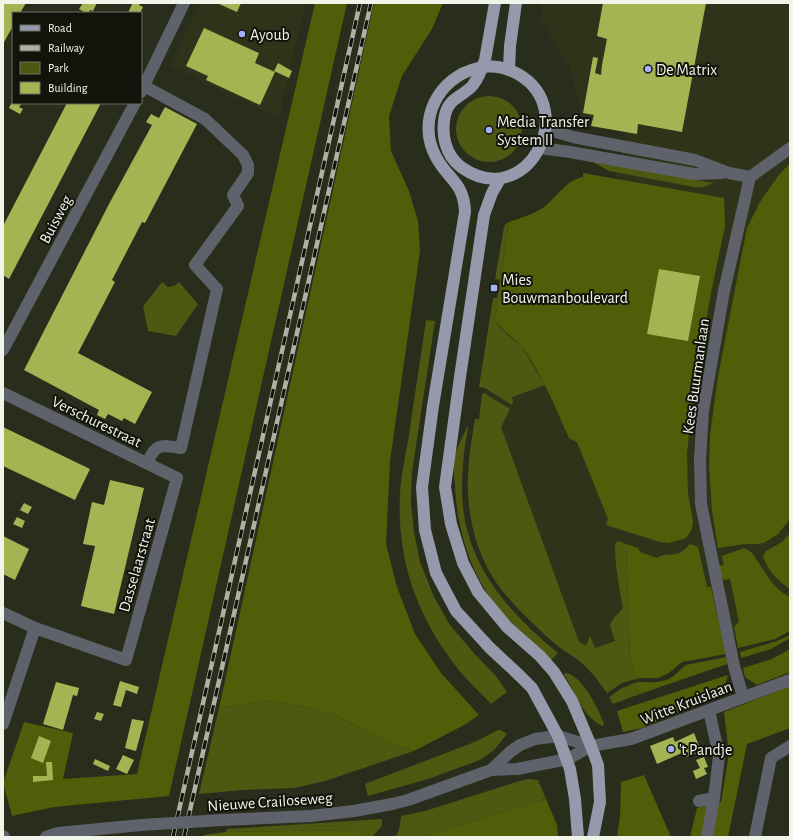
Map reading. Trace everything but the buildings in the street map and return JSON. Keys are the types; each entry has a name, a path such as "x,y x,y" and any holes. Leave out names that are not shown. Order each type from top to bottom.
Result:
{"main road":[{"path":"495,3 485,60 482,67 473,85 451,103 445,112 443,132 445,145 459,165 477,176 500,179 520,171 529,164 540,148 546,129 546,117 543,105 540,97 530,83 523,77 510,70 494,66 482,67 472,69 461,74 443,88 436,97 428,121 428,134 435,156 461,190 465,205 463,230 433,406 422,487 425,530 436,573 456,611 490,648 532,688 558,736 570,769 575,799 578,837"},
{"path":"510,70 510,46 516,3"},
{"path":"500,179 492,193 484,215 445,487 451,524 463,563 478,592 507,628 540,656 554,672 572,701 598,765 600,802 593,837"}],"street":[{"path":"147,463 155,449 164,445 181,448 217,289 195,265 238,206 233,195 248,173 248,165 243,155 205,119 143,89 184,3"},
{"name":"Buisweg","path":"3,350 134,104"},
{"path":"546,129 573,137 695,160 729,173 750,177 790,148"},
{"path":"540,148 694,174 729,173"},
{"name":"Kees Buurmanlaan","path":"743,697 734,666 701,504 700,459 704,403 724,291 750,177"},
{"name":"Verschurestraat","path":"3,393 177,478"},
{"name":"Dasselaarstraat","path":"35,628 126,660 177,478"},
{"path":"3,614 35,628 3,724"},
{"name":"Witte Kruislaan","path":"591,746 631,739 790,680"},
{"path":"707,837 714,798 719,756 709,710"},
{"path":"558,736 591,746"},
{"name":"Nieuwe Crailoseweg","path":"491,770 510,752 520,745 535,739 558,736"},
{"path":"568,760 591,746"},
{"path":"755,837 771,758 790,746"},
{"name":"Nieuwe Crailoseweg","path":"46,837 58,832 141,825 311,816 354,811 408,800 491,770 517,769 568,760"},
{"path":"698,801 714,798"}],"shaded area":[{"name":"Ayoub","path":"200,3 306,3 279,118 170,66"},
{"path":"542,3 790,3 790,627 718,642 583,658 484,393 509,222 608,206 626,132 583,121 569,67 540,20"}],"green space":[{"path":"315,3 347,3 169,796 54,807 12,816 3,783 24,722 73,733 63,779 137,774"},
{"path":"374,3 443,3 432,29 402,76 389,116 391,151 409,191 418,221 420,251 390,461 386,544 397,587 415,634 441,673 479,715 466,724 414,751 389,743 335,715 306,707 266,701 219,708"},
{"path":"489,96 501,99 512,106 519,117 522,129 519,141 512,152 501,159 489,162 477,159 466,152 459,141 456,129 459,117 466,106 477,99"},
{"path":"591,161 714,183 704,187 694,187 609,171"},
{"path":"790,163 790,519 778,534 764,543 718,548 712,511 709,467 710,435 718,376 747,228 760,202 778,176"},
{"path":"583,173 724,198 725,226 694,387 687,454 688,493 693,521 692,528 686,538 669,543 660,542 606,525 608,519 577,442 569,438 543,381 523,348 495,320 509,222 532,214 544,207 567,185 583,177"},
{"path":"509,222 495,320 501,329 522,347 545,385 512,397 512,405 485,388 479,387 493,298 497,298 500,280 495,279 504,227 505,224"},
{"path":"162,282 168,287 174,286 179,282 198,304 176,336 148,331 143,306"},
{"path":"426,320 435,321 412,472 411,502 414,532 420,562 434,597 450,625 495,675 507,692 491,704 457,668 435,636 416,598 401,537 400,494"},
{"path":"484,393 510,409 501,427 579,642 586,646 590,636 595,648 615,641 610,625 613,619 623,608 616,568 615,544 618,541 626,544 630,656 636,675 640,678 622,683 607,693 584,665 554,643 521,611 504,593 492,576 480,553 472,527 468,500 468,473 472,439 475,419 479,419 482,394"},
{"path":"468,425 463,463 462,491 464,517 470,540 479,562 491,583 505,602 539,637 558,653 551,660 502,613 491,599 474,570 468,554 456,503 454,460 459,444"},
{"path":"790,533 790,589 774,575 767,566 763,556 766,551 782,542"},
{"path":"626,544 638,548 640,552 657,558 665,555 676,554 690,544 698,547 707,587 711,587 726,654 682,662 669,673 658,678 640,678 636,675 630,656"},
{"path":"744,548 752,553 768,578 778,589 790,597 790,631 775,639 738,648 734,627 739,622 730,579 721,579 719,566 724,565 722,556"},
{"path":"790,635 790,638 771,649 741,658 740,652 777,641"},
{"path":"790,649 790,672 757,685 745,677 743,668 772,659"},
{"path":"726,657 727,664 640,694 637,689 637,682 656,682 669,679 686,665"},
{"path":"565,673 578,679 589,694 598,710 604,724 603,726 590,717 585,711 564,675"},
{"path":"728,675 723,689 713,699 704,703 701,702 642,728 623,732 617,711"},
{"path":"637,682 637,689 640,694 613,704 609,697 622,688"},
{"path":"790,686 790,728 747,744 728,837 690,837 697,808 721,802 729,754 724,712"},
{"path":"266,701 306,707 335,715 389,743 414,751 325,781 294,788 243,790 199,794 219,708"},
{"path":"498,730 501,730 507,734 494,750 480,760 428,779 368,796 365,784 477,741"},
{"path":"644,775 671,837 617,837 620,816 621,782"},
{"path":"529,779 538,780 546,799 421,837 395,837 399,830 401,816 425,811"},
{"path":"546,799 557,825 558,837 421,837"},
{"path":"382,819 382,826 372,837 363,837 365,830 226,832 227,829"},
{"path":"365,830 363,837 203,837 204,835 226,832"}],"railway":[{"path":"173,837 360,3"},
{"path":"184,837 371,3"}],"place":[{"name":"Ayoub","path":"242,34"},
{"name":"De Matrix","path":"648,69"},
{"name":"Media Transfer System II","path":"489,130"},
{"name":"Mies Bouwmanboulevard","path":"494,288"},
{"name":"'t Pandje","path":"671,749"}]}
